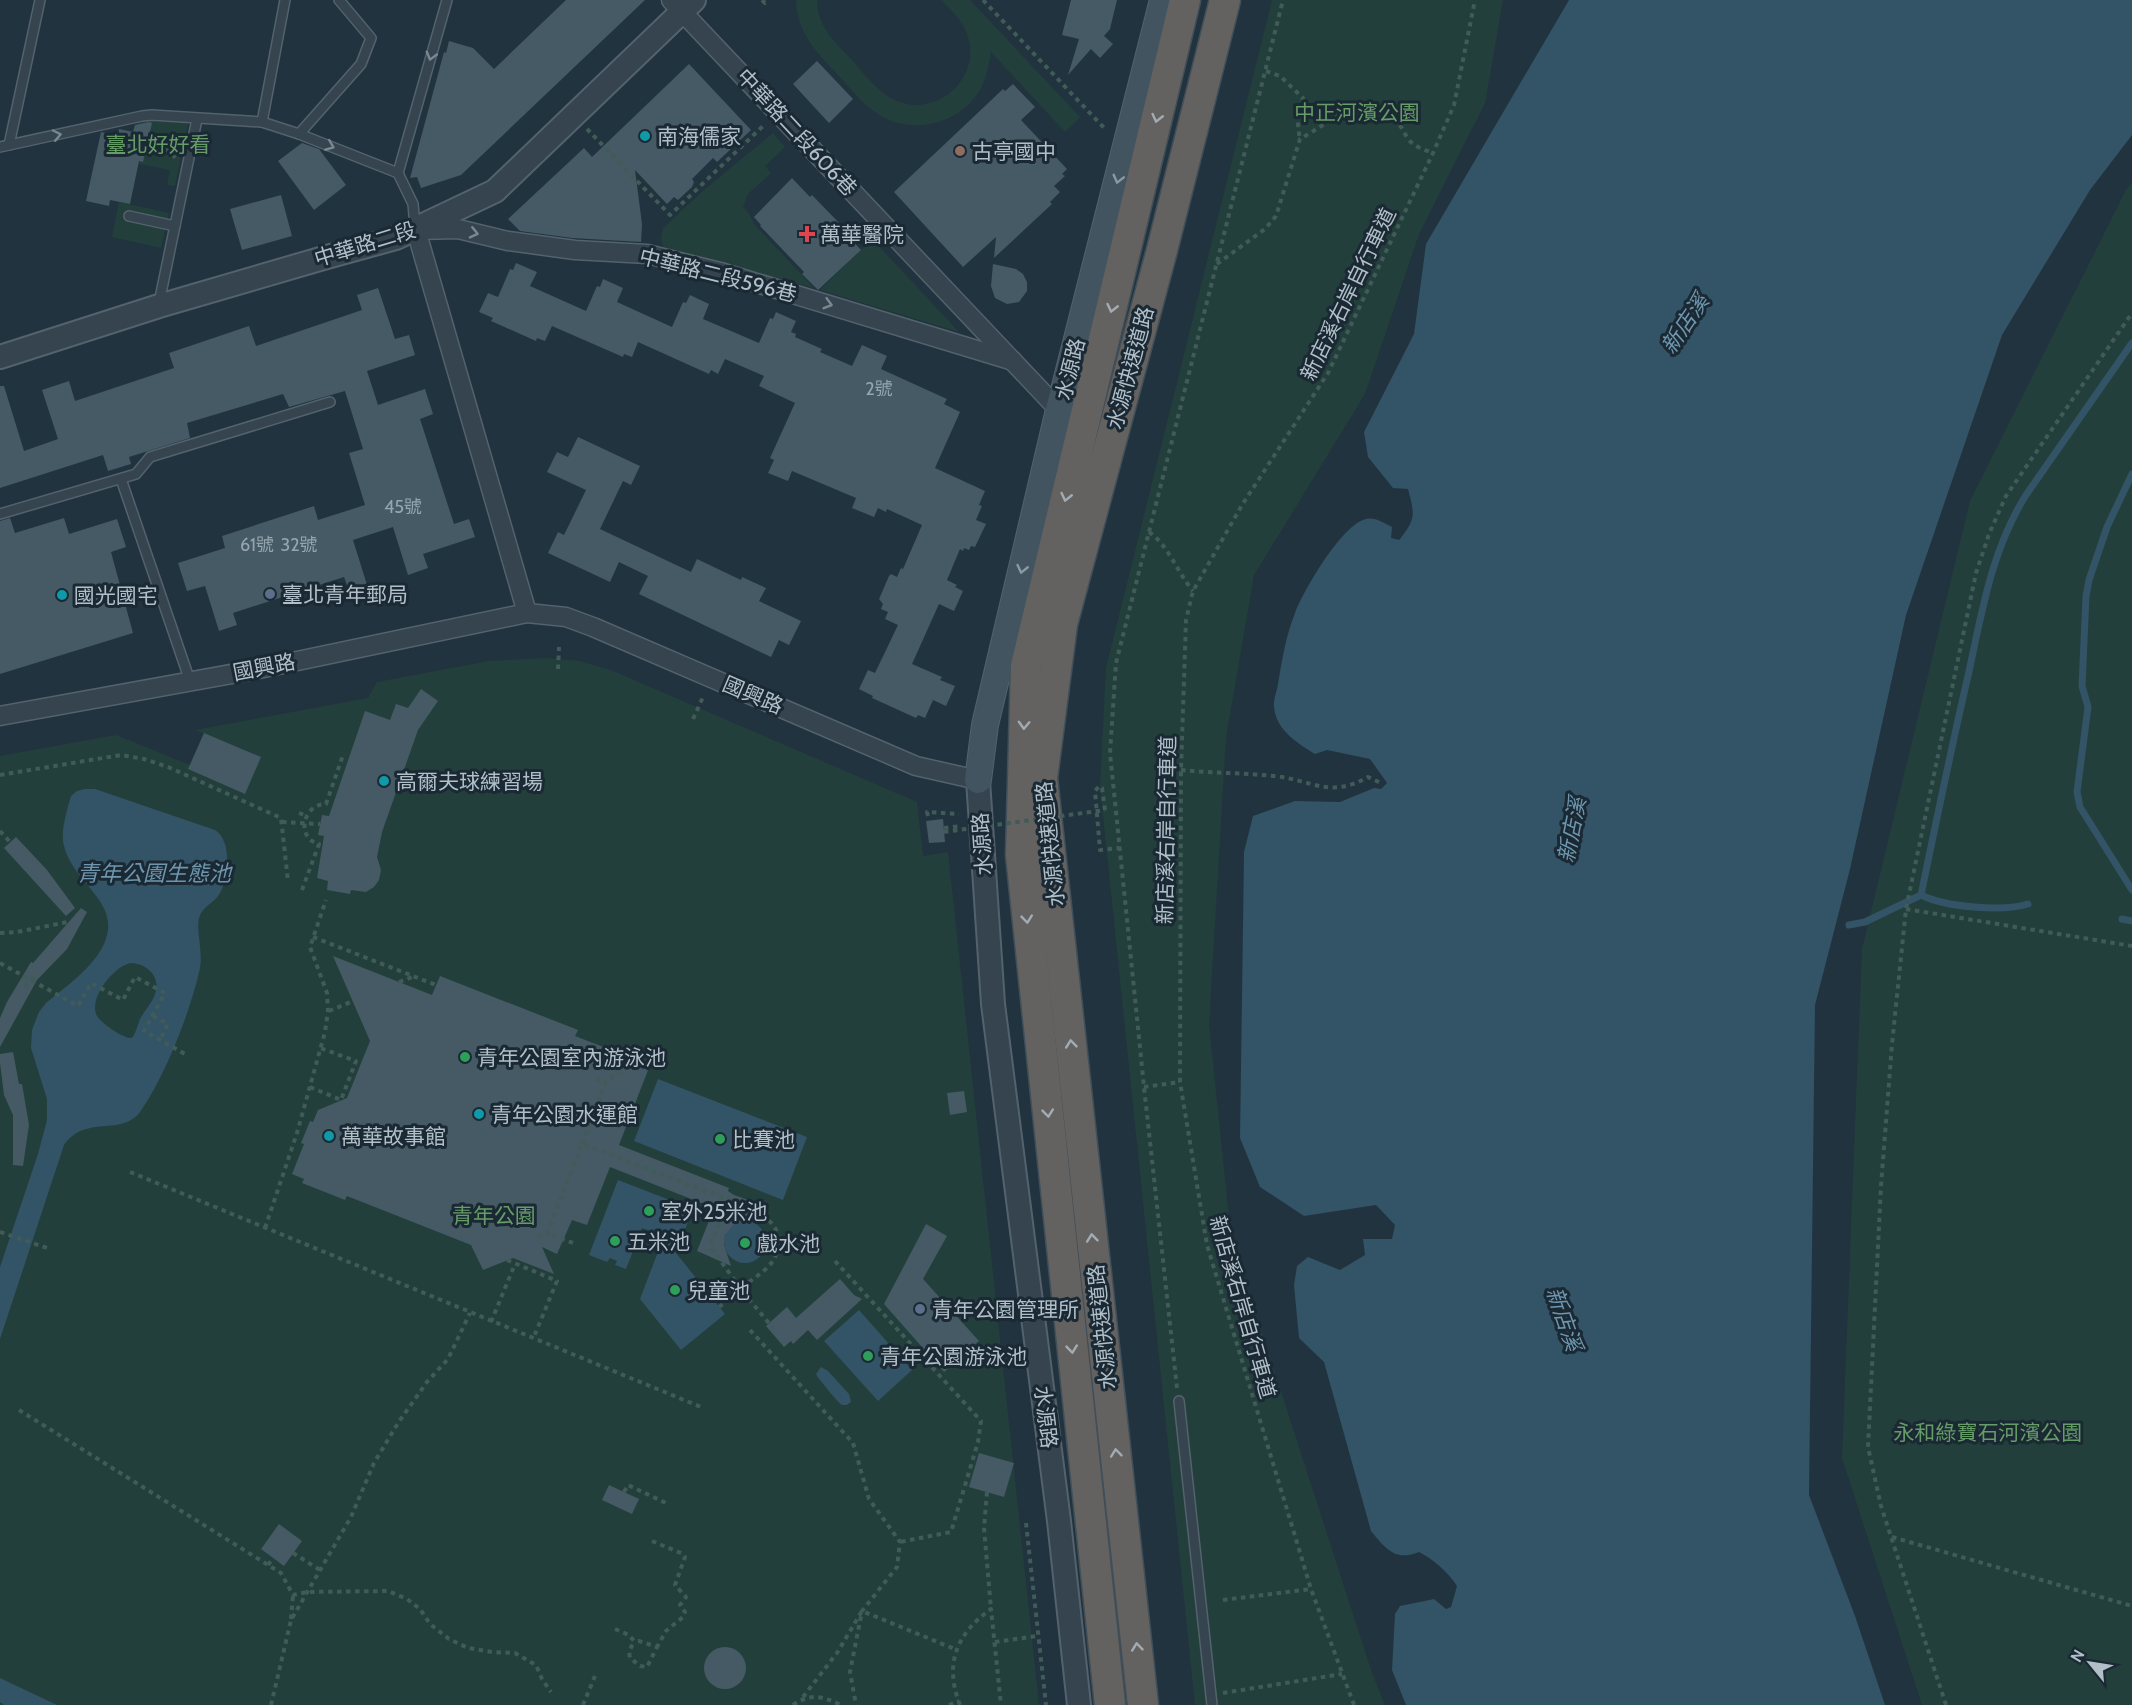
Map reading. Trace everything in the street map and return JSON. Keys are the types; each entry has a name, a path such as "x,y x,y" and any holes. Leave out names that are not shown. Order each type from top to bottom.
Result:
{"highway":[{"name":"水源快速道路","path":"1110,1705 1020,855 1026,666 1185,0"},
{"path":"1162,250 1173,140 1203,0"},
{"name":"水源快速道路","path":"1143,1705 1042,778 1062,624 1162,250 1225,0"}],"main road":[{"name":"水源路","path":"978,780 985,725 1059,410 1163,0"}],"street":[{"name":"中華路二段606巷","path":"683,4 778,112 1059,410"},
{"name":"中華路二段","path":"0,357 159,306 396,238 495,191 574,116 683,4"},
{"name":"中華路二段596巷","path":"416,230 458,229 508,241 553,247 647,254 724,273 1013,361"},
{"path":"416,230 527,613"},
{"name":"國興路","path":"0,716 260,669 527,613 566,617 916,766 978,780"},
{"name":"水源路","path":"978,780 993,1005 1050,1450 1079,1705"}],"lane":[{"path":"40,0 4,146 142,116 262,122 398,173"},
{"path":"262,122 285,0"},
{"path":"299,134 361,64 371,38 339,0"},
{"path":"416,230 413,204 398,173 447,0"},
{"path":"159,306 197,119"},
{"path":"129,216 175,226"},
{"path":"0,514 136,474 150,457 330,402"},
{"path":"121,479 190,681"},
{"path":"1179,1401 1212,1705"}],"path":[{"path":"762,0 765,3 768,0"},
{"path":"983,0 1125,150"},
{"path":"1179,1401 1110,753 1116,663 1283,0"},
{"name":"新店溪右岸自行車道","path":"1354,1705 1311,1589 1207,1245 1180,1082 1181,770 1186,620 1193,591 1242,505 1328,374 1434,153 1454,105 1475,0"},
{"path":"1217,264 1265,229 1276,216 1300,139 1297,123 1303,98 1280,76 1265,71"},
{"path":"1300,139 1348,111 1361,107 1382,111 1399,123 1409,140 1416,146 1434,153"},
{"path":"574,116 670,216 778,112"},
{"path":"160,136 165,139 167,144 163,151 158,152 151,148 152,138 160,136"},
{"path":"1946,1705 1881,1506 1868,1447 1882,1174 1906,909 1976,573 1989,534 2007,495 2132,313"},
{"path":"1149,532 1160,540 1183,579 1193,591"},
{"path":"558,669 559,647"},
{"path":"693,719 702,697"},
{"path":"0,775 120,755 144,759 168,767 281,818 288,881"},
{"path":"302,890 319,844 310,841 307,837 304,823 315,806 326,804 343,755"},
{"path":"1181,770 1276,776 1327,788 1353,786 1368,777 1383,784"},
{"path":"965,825 944,830 1093,812 1105,810 1104,791 1099,786 1095,791 1097,806 1096,818 1100,850 1119,849"},
{"path":"928,816 927,812 960,814"},
{"path":"1093,812 1096,818"},
{"path":"299,813 307,816"},
{"path":"282,822 320,824"},
{"path":"0,831 10,842"},
{"path":"265,1228 297,1133 328,1011 327,993 310,947 327,900"},
{"path":"1906,909 2132,946"},
{"path":"0,933 68,922"},
{"path":"313,937 436,985"},
{"path":"0,963 78,1006 91,983 123,1000 135,977 165,993 144,1031 186,1054"},
{"path":"25,987 37,973"},
{"path":"399,982 413,976"},
{"path":"328,1011 353,1001"},
{"path":"152,1016 168,1024 160,1040"},
{"path":"538,1237 547,1233 606,1082 619,1071 628,1047 635,1049 630,1063"},
{"path":"310,1087 341,1100 356,1061 320,1048"},
{"path":"596,1079 606,1082"},
{"path":"1144,1087 1180,1082"},
{"path":"582,1144 729,1200 768,1219 777,1232 778,1248 772,1263 743,1287"},
{"path":"129,1172 701,1407"},
{"path":"729,1200 710,1246 746,1297 773,1328"},
{"path":"0,1232 50,1249"},
{"path":"547,1233 573,1243"},
{"path":"507,1260 556,1281 533,1339"},
{"path":"835,1261 981,1421 978,1442 951,1532 900,1542"},
{"path":"491,1322 515,1264"},
{"path":"719,1307 734,1295"},
{"path":"291,1620 351,1517 374,1463 398,1423 427,1382 448,1359 470,1313"},
{"path":"750,1330 853,1443 870,1499 900,1542 897,1567 862,1611 837,1653 803,1697 793,1705"},
{"path":"19,1410 281,1573 293,1595 291,1620 272,1705"},
{"path":"624,1492 628,1485 668,1504"},
{"path":"987,1492 984,1528 1001,1705"},
{"path":"1026,1523 1036,1636 1046,1705"},
{"path":"1892,1537 2132,1606"},
{"path":"634,1641 629,1652 630,1658 646,1667 666,1631 683,1617 685,1612 680,1605 686,1597 675,1585 685,1557 683,1554 652,1541"},
{"path":"293,1553 320,1570"},
{"path":"268,1565 273,1558"},
{"path":"1223,1600 1311,1589"},
{"path":"293,1595 307,1592 388,1591 407,1599 420,1609 430,1624 449,1639 468,1648 515,1653 537,1665 542,1679 551,1692"},
{"path":"949,1705 959,1703 954,1690 952,1671 957,1650 964,1635 976,1620 991,1609"},
{"path":"862,1611 957,1650"},
{"path":"856,1705 850,1672 862,1611"},
{"path":"615,1629 630,1635 634,1641"},
{"path":"995,1642 1036,1636"},
{"path":"634,1641 657,1647"},
{"path":"1211,1695 1342,1674"},
{"path":"583,1705 595,1676"},
{"path":"803,1697 818,1696 841,1705"}],"green space":[{"path":"796,0 817,0 820,18 827,32 871,82 883,93 897,101 911,105 939,100 951,92 967,70 970,56 967,35 962,24 941,0 970,0 1080,117 1065,132 991,52 981,88 963,109 952,116 926,125 898,123 885,118 860,99 815,49 800,22"},
{"name":"中正河濱公園","path":"1272,0 1503,0 1485,103 1419,234 1365,394 1254,575 1226,737 1209,1025 1231,1237 1372,1673 1385,1705 1195,1705 1100,786 1106,668"},
{"name":"臺北好好看","path":"138,120 188,123 175,186 167,185 170,170 129,162"},
{"path":"773,133 785,147 765,166 771,173 748,194 743,207 754,224 814,288 664,249 661,238 663,228 704,190"},
{"name":"永和綠寶石河濱公園","path":"2132,182 2132,1705 1922,1705 1842,1458 1862,949 1970,501"},
{"path":"119,202 169,213 161,248 112,237"},
{"path":"872,239 959,332 820,290"},
{"name":"青年公園","path":"546,658 580,661 613,671 917,802 923,856 948,852 1039,1705 0,1705 0,756 116,735 190,765 260,757 195,730 368,698 377,682 489,661"}],"water":[{"name":"新店溪","path":"1569,0 2132,0 2132,135 2090,190 2002,335 1906,615 1850,869 1815,1005 1809,1495 1855,1616 1885,1705 1406,1705 1392,1670 1395,1614 1400,1606 1434,1599 1446,1609 1451,1607 1457,1586 1435,1562 1419,1552 1403,1555 1391,1552 1371,1531 1324,1362 1299,1338 1294,1285 1297,1266 1308,1257 1340,1270 1365,1255 1363,1239 1392,1239 1395,1225 1376,1205 1304,1216 1260,1187 1240,1138 1244,852 1253,816 1295,801 1340,802 1374,788 1381,789 1387,783 1370,759 1327,750 1315,754 1283,729 1276,715 1274,701 1289,630 1315,574 1335,545 1356,524 1366,519 1379,521 1392,527 1391,538 1399,540 1409,527 1413,511 1408,489 1393,488 1368,457 1364,432 1414,334 1426,244"},
{"name":"青年公園生態池","path":"95,789 215,830 224,842 227,869 220,893 203,910 199,918 201,955 196,985 184,1023 159,1081 140,1112 132,1119 123,1123 82,1130 64,1145 0,1339 0,1267 47,1120 47,1099 31,1048 32,1030 39,1012 46,1003 86,969 97,956 106,938 108,923 105,910 70,861 64,846 63,828 66,814 71,796 77,791","holes":["137,964 152,972 156,988 154,997 140,1019 133,1037 130,1038 116,1032 101,1021 96,1014 95,1007 100,991 111,976 124,965"]},
{"name":"比賽池","path":"658,1079 807,1137 783,1200 634,1141"},
{"path":"618,1180 693,1209 676,1253 725,1314 681,1350 640,1299 664,1236 642,1228 626,1269 615,1265 617,1261 610,1258 607,1262 589,1255"},
{"name":"戲水池","path":"745,1221 760,1227 766,1242 760,1257 745,1263 730,1257 724,1242 730,1227"},
{"name":"青年公園游泳池","path":"859,1310 912,1370 878,1401 824,1341"},
{"path":"821,1367 828,1371 849,1394 851,1402 842,1405 833,1396 816,1374"},
{"path":"0,1678 57,1705 4,1705 0,1702"}],"building":[{"path":"566,0 645,0 461,175 421,188 417,177 410,178 449,41 473,48 494,69"},
{"path":"1071,0 1117,0 1110,29 1104,36 1113,44 1100,58 1091,49 1068,75 1079,39 1062,35"},
{"path":"817,61 853,99 829,123 793,84"},
{"path":"689,64 751,130 717,162 713,158 692,179 694,182 692,187 678,200 674,197 667,204 635,170 642,224 641,242 572,238 520,231 508,219 584,148 592,157"},
{"path":"1013,84 1035,107 1021,120 1067,169 1062,174 1065,176 1054,186 1060,192 1050,202 1052,204 994,258 996,237 963,267 894,192 1003,89 1005,91"},
{"path":"152,123 143,162 139,161 130,204 110,200 109,206 86,201 101,132 118,136 119,129 133,132 135,125"},
{"path":"302,143 319,149 346,185 314,210 278,161"},
{"name":"萬華醫院","path":"792,178 845,229 843,231 861,250 818,290 754,217"},
{"path":"281,195 292,236 242,250 230,209"},
{"path":"516,263 537,272 530,286 586,311 597,286 600,287 603,279 623,288 617,302 672,327 683,302 686,303 690,295 709,304 703,319 759,343 770,318 773,319 776,312 796,321 791,332 796,334 795,337 822,349 820,352 852,366 862,345 887,356 881,369 947,399 944,404 960,412 935,468 985,491 976,520 986,524 975,547 971,546 969,550 964,548 963,551 960,549 947,580 963,591 954,611 939,604 912,664 942,677 940,680 955,686 946,706 933,700 925,718 918,715 916,718 872,698 873,696 859,689 868,670 875,673 898,625 885,619 888,612 881,609 883,604 879,599 889,576 891,574 897,577 901,568 903,569 922,525 887,509 886,512 878,508 874,517 852,508 856,498 792,471 788,481 768,473 774,460 770,458 795,403 759,386 764,376 725,359 718,374 711,370 709,374 638,342 632,357 624,354 623,357 552,326 545,341 537,338 536,341 491,321 493,318 479,312 488,293 498,297 510,269 513,270"},
{"path":"993,264 1016,269 1023,274 1027,282 1027,291 1019,302 1007,304 995,298 991,286"},
{"path":"378,288 395,339 409,335 415,355 367,371 378,405 425,389 433,414 420,419 454,524 469,519 475,537 423,554 428,568 408,575 393,527 353,540 368,588 350,593 344,577 233,613 237,625 219,631 205,586 187,591 178,563 225,548 222,536 314,506 318,520 365,505 349,453 363,449 345,391 289,407 283,394 187,423 190,438 129,457 131,464 108,471 103,455 0,488 0,386 4,386 24,451 58,439 42,390 69,381 75,401 174,368 169,353 249,326 256,346 362,310 357,295"},
{"path":"578,437 640,466 631,485 623,481 600,529 691,572 697,559 741,580 742,577 766,588 759,601 801,621 789,645 779,640 771,657 639,594 648,576 619,562 610,582 548,553 558,532 564,535 586,490 547,472 557,452 568,457"},
{"name":"國光國宅","path":"10,518 15,533 64,518 69,534 117,519 126,547 111,552 133,633 0,674 0,521"},
{"path":"421,689 438,701 418,730 382,832 377,857 381,870 379,880 366,892 351,890 350,894 327,890 328,881 317,878 324,836 318,835 322,815 329,816 365,711 390,720 396,704 408,708"},
{"path":"204,733 261,757 245,794 188,769"},
{"path":"943,819 945,842 929,843 926,821"},
{"path":"16,837 47,870 75,908 66,916 4,848"},
{"path":"81,908 87,912 67,949 37,980 0,1047 0,1018 7,1002 31,962 33,963"},
{"path":"333,956 432,995 440,976 578,1030 575,1036 650,1065 619,1145 729,1188 728,1191 734,1195 759,1204 751,1221 735,1223 725,1235 724,1245 731,1266 697,1251 714,1208 610,1167 587,1225 572,1220 557,1254 542,1247 554,1274 513,1258 483,1270 471,1245 347,1196 345,1200 302,1183 304,1179 292,1174 310,1121 313,1122 318,1110 347,1098 370,1041"},
{"path":"13,1052 19,1084 22,1084 29,1125 23,1166 13,1165 13,1115 4,1095 0,1063 0,1054"},
{"path":"964,1091 967,1112 950,1115 947,1093"},
{"name":"青年公園管理所","path":"926,1224 947,1236 923,1279 979,1341 974,1345 976,1347 953,1368 951,1366 944,1372 884,1304"},
{"path":"840,1279 854,1295 862,1299 817,1340 808,1330 793,1344 791,1341 784,1347 766,1326 787,1307 796,1318"},
{"path":"979,1453 1014,1463 1004,1497 969,1487"},
{"path":"609,1485 639,1499 632,1514 602,1500"},
{"path":"279,1524 302,1541 284,1566 261,1549"},
{"path":"725,1647 740,1653 746,1668 740,1683 725,1689 710,1683 704,1668 710,1653"}],"waterway":[{"path":"1921,895 1983,605 2004,538 2026,495 2132,343"},
{"path":"2132,474 2107,527 2086,596 2082,686 2088,707 2077,792 2080,807 2132,890"},
{"path":"1921,895 1944,903 1974,907 2004,908 2028,904"},
{"path":"1849,925 1865,922 1921,895"},
{"path":"2122,919 2132,921"}],"place":[{"name":"南海儒家","path":"645,136"},
{"name":"古亭國中","path":"960,151"},
{"name":"萬華醫院","path":"807,234"},
{"name":"臺北青年郵局","path":"270,594"},
{"name":"國光國宅","path":"62,595"},
{"name":"高爾夫球練習場","path":"384,781"},
{"name":"青年公園室內游泳池","path":"465,1057"},
{"name":"青年公園水運館","path":"479,1114"},
{"name":"萬華故事館","path":"329,1136"},
{"name":"比賽池","path":"720,1139"},
{"name":"室外25米池","path":"649,1211"},
{"name":"五米池","path":"615,1241"},
{"name":"戲水池","path":"745,1243"},
{"name":"兒童池","path":"675,1290"},
{"name":"青年公園管理所","path":"920,1309"},
{"name":"青年公園游泳池","path":"868,1356"}]}
